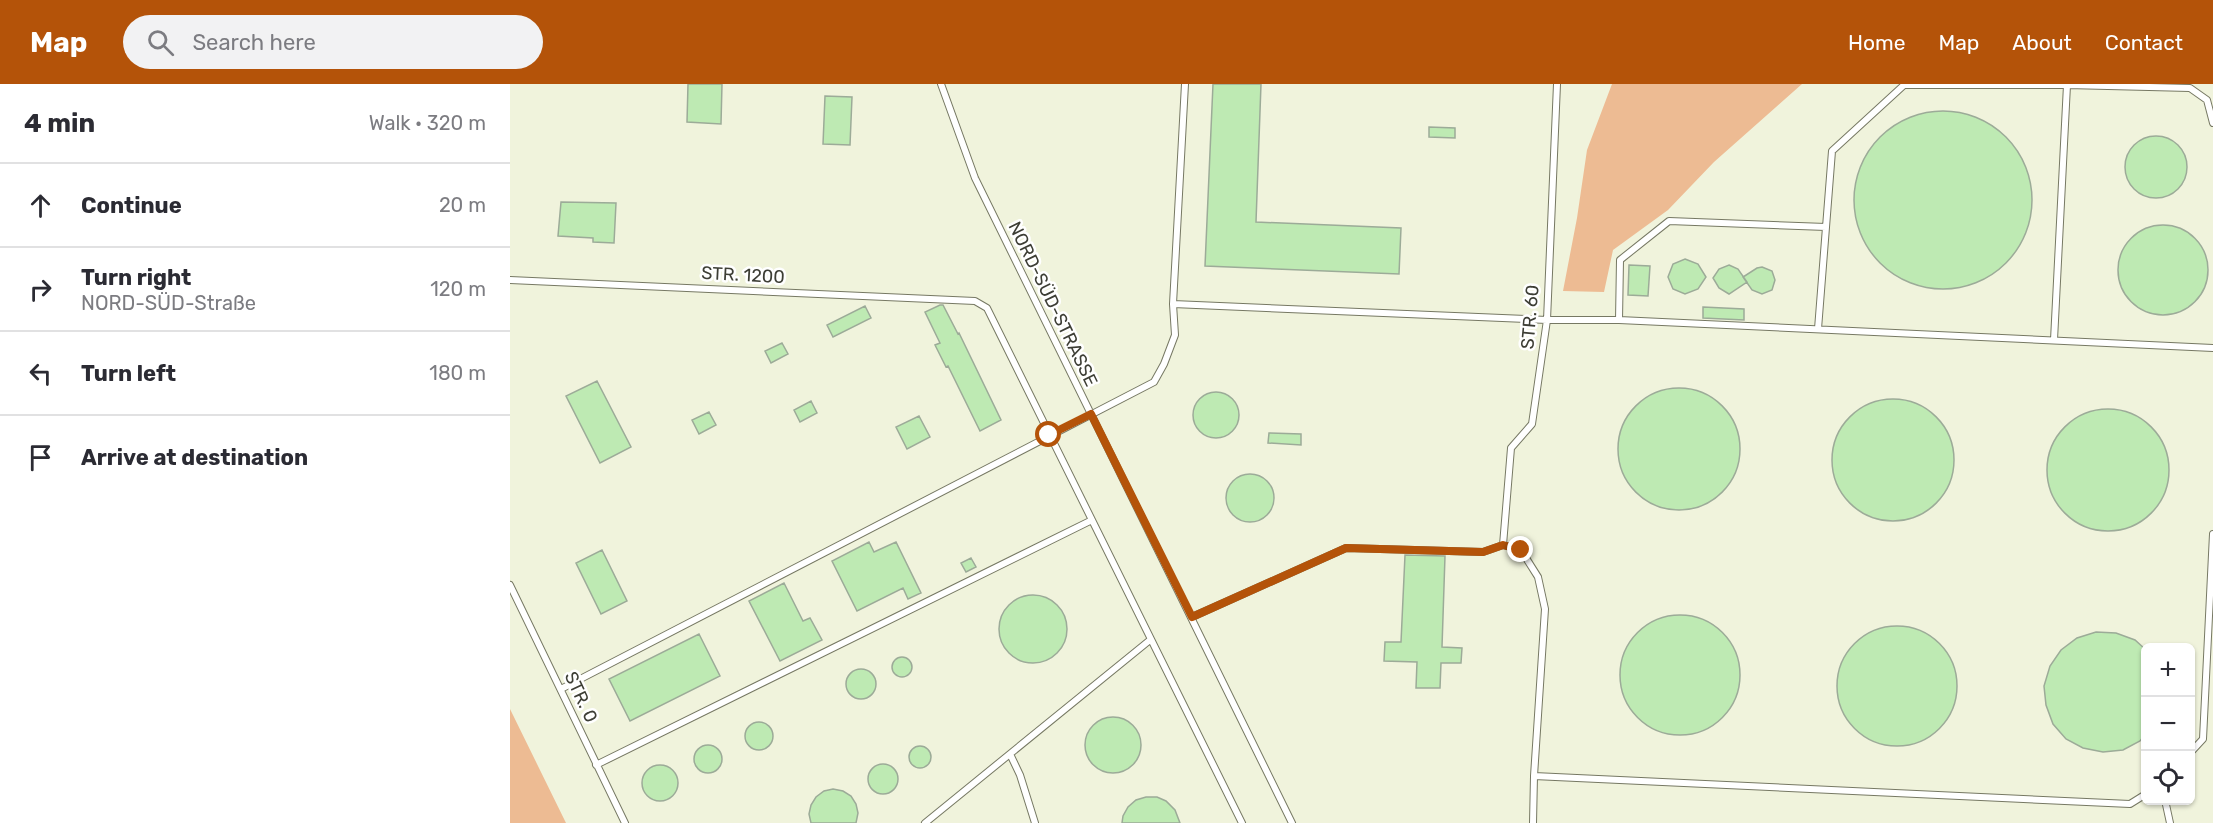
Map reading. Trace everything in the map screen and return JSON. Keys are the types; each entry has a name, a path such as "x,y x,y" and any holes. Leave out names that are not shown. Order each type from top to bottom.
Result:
{"lane":[{"name":"NORD-SÜD-STRASSE","path":"941,84 975,178 1292,823"},
{"path":"561,689 1154,382 1175,335 1173,304 1185,84"},
{"name":"STR. 60","path":"1503,545 1511,448 1532,424 1547,320 1557,84"},
{"path":"1818,329 1832,151 1904,86 2067,85 2190,88 2207,100 2213,123"},
{"path":"2054,340 2067,85"},
{"path":"1619,320 1620,260 1669,221 1826,227"},
{"name":"STR. 1200","path":"510,280 975,301 987,308 1049,435"},
{"path":"1173,304 1547,320 1619,320 2213,348"},
{"path":"1049,435 1242,823"},
{"path":"596,765 1092,520"},
{"path":"2192,751 2203,740 2213,534"},
{"path":"1192,617 1346,548 1483,552 1503,545 1521,550 1538,577 1545,609 1533,823"},
{"name":"STR. 0","path":"510,585 625,823"},
{"path":"925,823 1150,640"},
{"path":"1010,754 1020,775 1035,823"},
{"path":"1534,776 2130,804 2141,797"},
{"path":"2166,805 2170,823"}],"shaded area":[{"path":"1612,84 1802,84 1714,162 1668,210 1613,250 1604,292 1563,291 1587,150"},
{"path":"510,709 566,823 510,823"}],"building":[{"path":"688,84 722,84 721,124 687,122"},
{"path":"1213,84 1261,84 1256,222 1401,228 1399,274 1205,266"},
{"path":"825,96 852,97 850,145 823,144"},
{"path":"1943,111 1977,118 2006,137 2025,166 2032,200 2025,234 2006,263 1977,282 1943,289 1909,282 1880,263 1861,234 1854,200 1861,166 1880,137 1909,118"},
{"path":"1429,127 1455,128 1455,138 1429,137"},
{"path":"2156,136 2173,141 2178,145 2182,150 2187,167 2182,184 2178,189 2173,193 2156,198 2139,193 2134,189 2130,184 2125,167 2130,150 2134,145 2139,141"},
{"path":"561,202 616,203 614,243 593,242 593,238 558,236"},
{"path":"2163,225 2180,228 2195,238 2205,253 2208,270 2205,287 2195,302 2180,312 2163,315 2146,312 2131,302 2121,287 2118,270 2121,253 2131,238 2146,228"},
{"path":"1685,259 1698,264 1706,277 1698,289 1685,294 1673,289 1668,277 1673,264"},
{"path":"1629,265 1650,266 1648,296 1628,295"},
{"path":"1729,265 1738,269 1747,282 1729,294 1719,288 1713,278 1719,269"},
{"path":"1762,267 1772,271 1775,280 1772,290 1762,294 1752,290 1743,277"},
{"path":"943,305 959,333 1001,420 980,431 935,345 940,343 925,312"},
{"path":"865,306 871,318 833,337 827,325"},
{"path":"1703,307 1744,309 1744,320 1703,318"},
{"path":"782,343 788,354 771,363 765,351"},
{"path":"597,381 631,447 600,463 566,396"},
{"path":"1679,388 1702,393 1713,398 1722,406 1730,415 1735,426 1740,449 1735,472 1730,483 1722,492 1713,500 1702,505 1679,510 1656,505 1645,500 1636,492 1628,483 1623,472 1618,449 1623,426 1628,415 1636,406 1645,398 1656,393"},
{"path":"1216,392 1225,393 1232,399 1238,406 1238,424 1232,431 1225,437 1216,438 1207,437 1200,431 1194,424 1193,415 1194,406 1200,399 1207,393"},
{"path":"1893,399 1916,404 1927,409 1936,417 1944,426 1949,437 1954,460 1949,483 1944,494 1936,503 1927,511 1916,516 1893,521 1870,516 1859,511 1850,503 1842,494 1837,483 1832,460 1837,437 1842,426 1850,417 1859,409 1870,404"},
{"path":"811,401 817,413 800,422 794,410"},
{"path":"2108,409 2131,414 2142,419 2151,427 2159,436 2164,447 2169,470 2164,493 2159,504 2151,513 2142,521 2131,526 2108,531 2085,526 2074,521 2065,513 2057,504 2052,493 2047,470 2052,447 2057,436 2065,427 2074,419 2085,414"},
{"path":"709,412 716,425 699,434 692,420"},
{"path":"919,416 930,437 907,449 896,427"},
{"path":"1269,433 1301,434 1301,445 1268,443"},
{"path":"1245,474 1255,474 1267,481 1274,493 1274,503 1267,515 1255,522 1245,522 1230,511 1226,503 1226,493 1237,478"},
{"path":"869,542 874,552 896,542 921,593 908,599 903,588 857,611 832,561"},
{"path":"602,550 627,601 601,614 576,563"},
{"path":"1405,555 1445,556 1442,647 1462,648 1461,663 1441,663 1440,688 1416,688 1417,662 1384,661 1385,642 1401,642"},
{"path":"971,558 976,567 966,572 961,563"},
{"path":"784,583 803,621 810,618 822,640 780,661 749,601"},
{"path":"1033,595 1046,598 1057,605 1064,616 1067,629 1064,642 1057,653 1046,660 1033,663 1020,660 1009,653 1002,642 999,629 1002,616 1009,605 1020,598"},
{"path":"1680,615 1703,620 1722,633 1735,652 1740,675 1735,698 1722,717 1703,730 1680,735 1657,730 1638,717 1625,698 1620,675 1625,652 1638,633 1657,620"},
{"path":"1897,626 1920,631 1939,644 1952,663 1957,686 1952,709 1939,728 1920,741 1897,746 1874,741 1855,728 1842,709 1837,686 1842,663 1855,644 1874,631"},
{"path":"2096,632 2116,633 2135,640 2141,645 2141,740 2123,750 2103,752 2083,748 2066,739 2053,724 2046,705 2044,686 2050,666 2061,650 2077,638"},
{"path":"699,634 720,676 630,721 609,679"},
{"path":"902,657 909,660 912,667 909,674 902,677 895,674 892,667 895,660"},
{"path":"861,669 867,670 875,678 875,690 867,698 861,699 855,698 847,690 846,684 847,678 855,670"},
{"path":"1108,717 1118,717 1133,725 1139,734 1141,745 1139,756 1133,765 1118,773 1108,773 1097,768 1090,761 1085,750 1085,740 1090,729 1097,722"},
{"path":"759,722 769,726 773,736 769,746 759,750 749,746 745,736 749,726"},
{"path":"708,745 718,749 722,759 718,769 708,773 698,769 694,759 698,749"},
{"path":"920,746 930,753 931,757 924,767 920,768 910,761 909,757 916,747"},
{"path":"883,764 894,768 898,779 894,790 883,794 872,790 868,779 872,768"},
{"path":"660,765 673,770 678,783 673,796 660,801 647,796 642,783 647,770"},
{"path":"833,789 851,796 858,813 856,823 811,823 809,814 816,797 824,791"},
{"path":"1157,797 1166,801 1175,810 1180,823 1122,823 1128,807 1136,800"}],"route":[{"path":"1049,435 1091,414 1192,617 1346,548 1483,552 1503,545 1521,550"}]}
